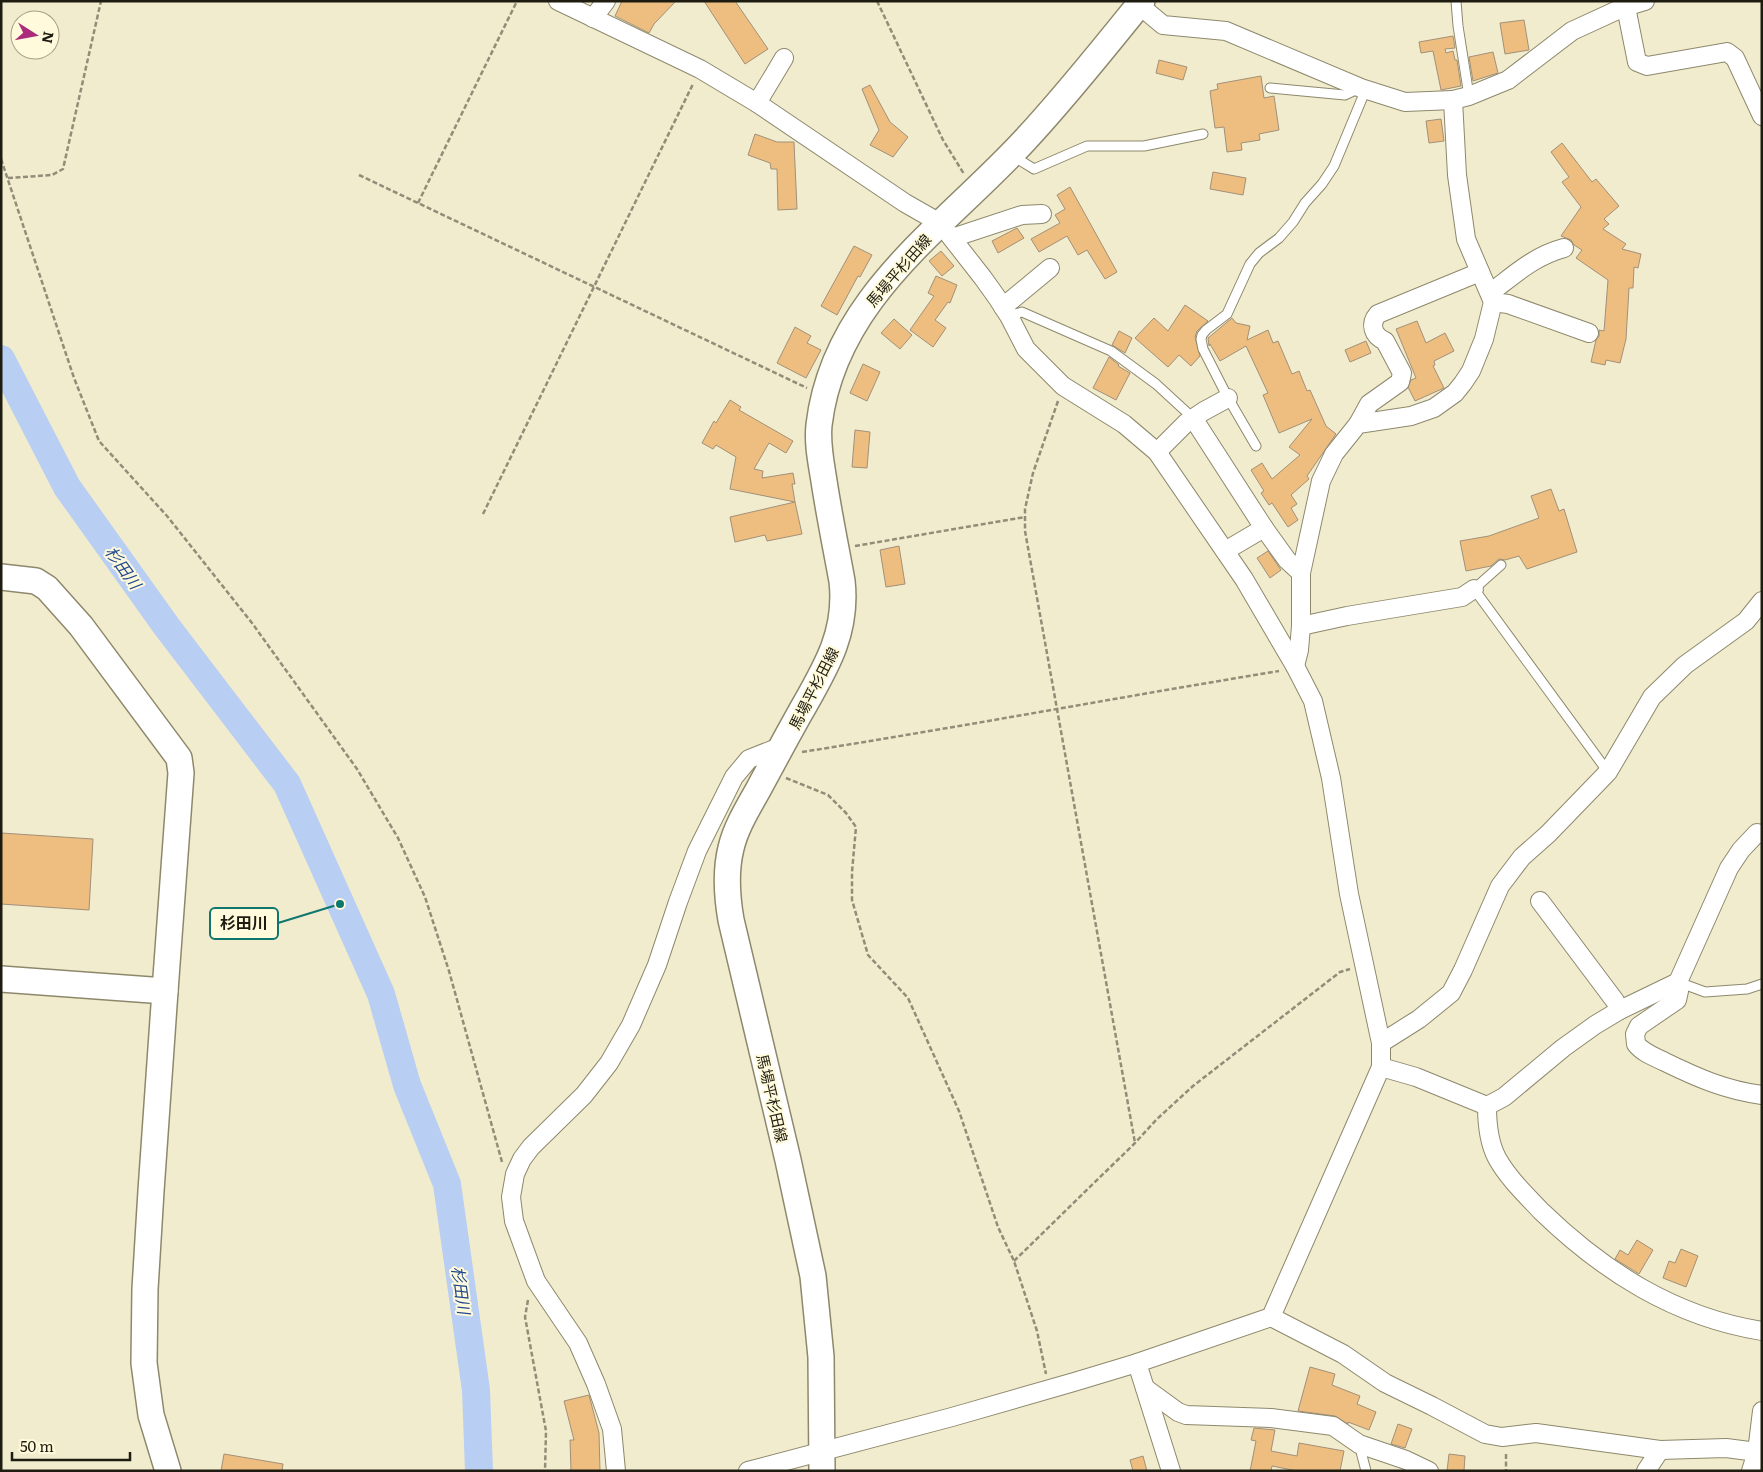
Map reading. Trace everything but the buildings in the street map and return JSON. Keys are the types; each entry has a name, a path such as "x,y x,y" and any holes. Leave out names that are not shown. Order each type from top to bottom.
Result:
{"main road":[{"name":"馬場平杉田線","path":"822,1461 821,1357 813,1276 788,1160 731,920 727,891 729,858 735,837 825,668 838,639 844,597 819,452 819,427 824,397 830,375 842,345 875,292 946,231 974,190 1024,141 1114,38 1139,3"},
{"path":"1,577 36,581 47,588 81,626 179,758 181,773 150,1191 144,1363 151,1415 168,1471"},
{"path":"1,979 165,991"}],"street":[{"path":"558,1 700,69 756,103 946,231 983,278 1006,312 1026,348 1063,386 1124,424 1157,452 1244,579 1295,666 1313,701 1331,778 1349,894 1381,1043 1381,1067 1271,1317"},
{"path":"593,18 606,1"},
{"path":"1139,3 1163,25 1226,31 1363,88 1405,102 1461,98 1508,80 1572,31 1644,1"},
{"path":"1626,7 1637,62 1647,66 1727,52 1735,58 1762,116"},
{"path":"756,103 784,58"},
{"path":"1358,424 1422,413 1434,408 1455,393 1471,371 1484,339 1491,298 1466,240 1457,174 1461,98"},
{"path":"946,231 1022,215 1042,214"},
{"path":"1491,298 1535,259 1564,248"},
{"path":"1006,312 1050,268"},
{"path":"1295,666 1299,650 1301,626 1301,573 1321,481 1334,454 1358,424 1369,404 1400,382 1402,373 1385,341 1374,333 1374,318 1378,314 1480,272"},
{"path":"1491,298 1590,333"},
{"path":"1157,452 1193,418 1228,398"},
{"path":"1193,418 1264,528 1287,560 1301,573"},
{"path":"1225,551 1264,528"},
{"path":"1301,626 1346,616 1462,597 1474,589"},
{"path":"1381,1043 1419,1019 1451,993 1500,886 1522,857 1548,834 1608,772 1652,697 1685,665 1746,621 1762,601"},
{"path":"616,1471 612,1429 596,1384 578,1343 536,1281 514,1221 511,1197 516,1174 522,1159 531,1147 589,1089 609,1063 631,1025 658,965 697,851 734,777 749,759 782,746"},
{"path":"1760,832 1741,850 1729,868 1678,982 1680,991 1677,1000 1639,1026 1634,1034 1636,1044 1644,1052 1704,1081 1747,1093 1762,1094"},
{"path":"1540,901 1620,1010"},
{"path":"1487,1106 1504,1097 1563,1048 1595,1025 1620,1010 1678,982"},
{"path":"1381,1067 1416,1077 1487,1106"},
{"path":"1487,1106 1490,1137 1497,1158 1524,1194 1580,1246 1642,1290 1677,1306 1733,1327 1762,1331"},
{"path":"748,1471 822,1461 952,1417 1137,1363 1271,1317 1343,1354 1385,1383 1485,1434 1502,1437 1536,1433 1660,1450 1726,1448 1758,1452"},
{"path":"1137,1363 1162,1437 1171,1471"},
{"path":"1145,1388 1178,1412 1186,1414 1271,1418 1333,1426 1359,1444 1406,1460 1423,1469"},
{"path":"1751,1471 1758,1452 1762,1411"},
{"path":"1646,1471 1660,1450"}],"lane":[{"path":"1456,1 1461,98"},
{"path":"1270,88 1345,95 1363,88"},
{"path":"1256,446 1228,398 1203,348 1202,335 1226,314 1232,305 1250,264 1259,253 1279,238 1293,222 1305,203 1334,166 1363,88"},
{"path":"1010,154 1034,169 1088,146 1144,146 1203,134"},
{"path":"1006,312 1022,312 1110,352 1156,384 1193,418"},
{"path":"1501,565 1474,589 1608,772"},
{"path":"1678,982 1705,992 1747,989 1762,984"},
{"path":"1359,1444 1366,1471"}],"path":[{"path":"8,178 52,175 63,169 101,1"},
{"path":"418,203 517,1"},
{"path":"877,1 943,140 974,190"},
{"path":"483,514 700,69"},
{"path":"1,159 74,378 99,441 166,516 252,623 357,769 398,838 425,896 449,971 502,1162"},
{"path":"359,175 824,397"},
{"path":"1063,386 1033,473 1025,509 1026,531 1135,1143"},
{"path":"836,549 1025,517"},
{"path":"782,746 794,753 1280,671 1295,666"},
{"path":"784,777 828,795 846,813 856,827 852,872 852,900 868,955 908,998 959,1111 998,1227 1014,1261 1037,1331 1049,1389"},
{"path":"1014,1261 1135,1143 1157,1119 1200,1080 1340,972 1364,965"},
{"path":"534,1274 525,1316 546,1431 545,1471"}],"waterway":[{"name":"杉田川","path":"1,359 67,487 167,627 287,784 381,994 407,1085 447,1184 476,1390 479,1471"}],"place":[{"name":"杉田川","path":"340,904"}]}
